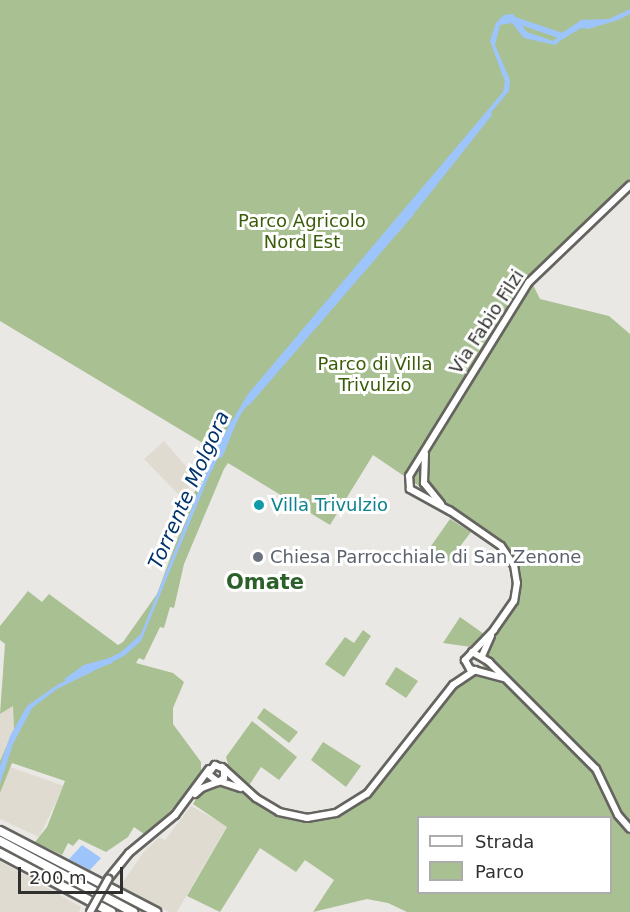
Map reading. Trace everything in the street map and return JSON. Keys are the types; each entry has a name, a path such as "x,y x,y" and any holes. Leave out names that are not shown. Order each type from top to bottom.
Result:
{"highway":[{"path":"0,831 156,912"},
{"path":"0,841 133,912"},
{"path":"0,853 106,911"}],"street":[{"name":"Via Fabio Filzi","path":"408,480 522,291 558,253 630,185"},
{"name":"Via Fabio Filzi","path":"424,482 423,460 430,443"},
{"path":"450,511 414,492 408,487 408,480 417,475 433,497 498,543 514,565 515,599 494,630 482,656 483,664 453,685"},
{"path":"414,492 421,489 424,482"},
{"path":"90,912 108,879 129,853 168,822 188,800 209,769 215,765 222,767 249,793 274,809 300,817 322,817 346,808 370,790 453,685 472,652 494,630"},
{"path":"472,652 482,656 495,668 596,768 618,815 630,829"},
{"path":"465,663 476,670 504,678"},
{"path":"485,671 495,668"},
{"path":"188,800 219,782 225,775 222,767"},
{"path":"209,769 209,777 249,793"}],"shaded area":[{"path":"164,441 197,479 180,496 144,459"},
{"path":"13,706 14,729 0,761 0,714"},
{"path":"10,767 64,786 39,837 0,819 0,793"},
{"path":"191,806 227,826 177,912 169,912 120,886 143,853 159,837 165,840"},
{"path":"0,861 81,907 79,912 0,912"}],"green space":[{"name":"Parco Agricolo Nord Est","path":"0,0 630,0 630,182 529,277 540,299 609,316 630,334 630,912 407,912 388,903 367,899 313,912 334,880 305,860 296,872 260,848 220,912 187,896 227,827 193,804 200,792 212,786 234,787 269,810 300,820 326,818 364,800 459,682 482,669 493,636 517,603 518,571 500,541 373,455 330,525 228,463 184,564 174,608 170,607 164,628 160,627 144,660 139,658 136,663 173,673 184,682 173,708 173,724 201,762 201,773 192,787 155,828 144,834 134,827 128,837 106,852 79,839 73,846 68,843 62,855 35,842 47,827 65,781 12,763 0,793 0,761 14,729 13,706 0,714 5,644 0,640 0,626 28,591 42,602 49,594 118,645 123,642 157,594 211,448 0,321"},
{"path":"450,519 471,532 448,562 429,549"},
{"path":"460,617 484,634 471,647 443,643"},
{"path":"363,630 371,636 344,677 325,664 345,637 354,643"},
{"path":"396,667 418,681 406,698 385,684"},
{"path":"264,708 298,732 289,743 257,718"},
{"path":"252,721 297,757 279,780 261,767 248,787 229,768 226,757"},
{"path":"323,742 361,766 346,787 311,760"}],"water":[{"name":"Torrente Molgora","path":"630,9 630,14 618,20 588,29 576,27 555,45 524,38 512,23 500,25 495,45 510,80 509,91 242,412 209,476 141,641 124,656 57,689 32,708 13,744 0,784 0,766 10,736 27,706 57,685 121,652 141,634 216,448 248,394 503,92 505,82 490,41 496,23 504,15 513,14 527,32 553,41 581,20 609,19"},
{"path":"82,845 101,858 90,870 69,859"}],"waterway":[{"name":"Torrente Molgora","path":"515,20 562,36 584,23"},
{"name":"Torrente Molgora","path":"248,402 410,214 489,114"},
{"name":"Torrente Molgora","path":"220,455 233,423"},
{"name":"Torrente Molgora","path":"68,680 85,668 110,661"}],"place":[{"name":"Villa Trivulzio","path":"259,505"},
{"name":"Chiesa Parrocchiale di San Zenone","path":"258,557"}],"district":[{"name":"Omate","path":"265,582"}],"park label":[{"name":"Parco di Villa Trivulzio","path":"375,376"}]}
